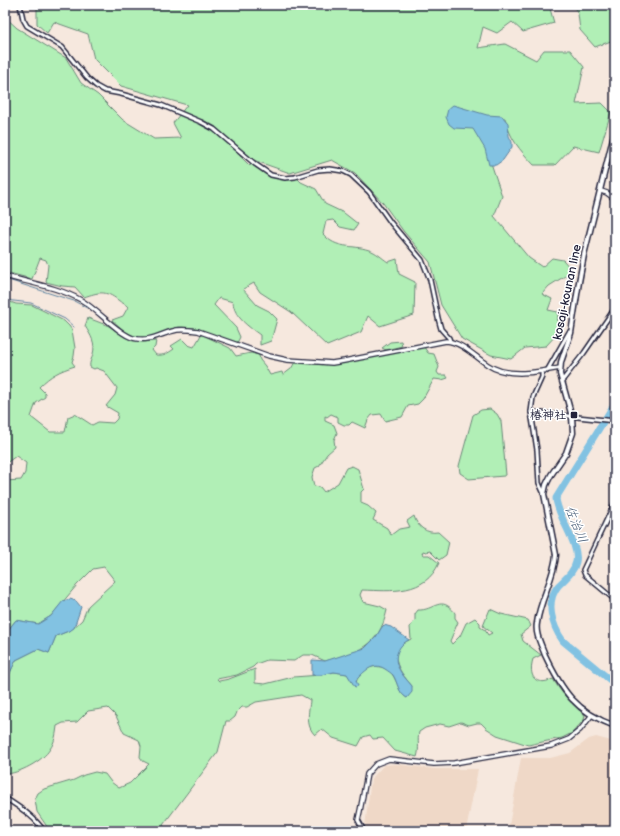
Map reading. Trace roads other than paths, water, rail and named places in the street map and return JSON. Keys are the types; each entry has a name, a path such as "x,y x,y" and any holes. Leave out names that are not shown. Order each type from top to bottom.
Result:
{"main road":[{"name":"kosaji-kounan line","path":"544,494 546,485 551,475 570,445 573,433 572,417 561,381 560,368 571,333 583,261 615,130"},
{"path":"544,494 556,555 555,564 539,613 537,631 539,640 559,683 576,703 591,716 615,726"}],"street":[{"path":"20,5 23,19 27,26 62,46 87,78 96,86 105,90 167,107 201,122 214,129 254,164 271,175 285,178 295,177 318,170 330,169 343,171 351,175 369,192 391,223 422,260 430,280 441,328 450,341"},
{"path":"601,191 607,193 615,199"},
{"path":"5,276 53,289 76,298 90,306 124,334 140,340 155,338 176,330 190,330 269,356 287,360 332,363 450,341 460,345 494,369 501,371 542,372 560,368"},
{"path":"561,381 584,353 615,308"},
{"path":"548,370 569,332 571,333"},
{"path":"542,372 542,377 533,397 531,412 537,450 539,482 544,494"},
{"path":"531,412 615,421"},
{"path":"615,502 583,570 585,575 615,600"},
{"path":"364,831 358,820 368,774 376,764 389,759 434,764 454,763 551,746 569,739 580,730 591,716"},
{"path":"5,798 26,811 38,822 44,831"}],"water":[{"path":"453,105 487,115 502,116 508,123 509,136 512,142 512,147 503,160 496,165 489,165 485,149 473,129 454,128 449,124 446,117 448,109"},
{"path":"70,599 76,601 81,607 74,628 56,636 49,653 38,649 16,660 9,675 7,688 5,687 5,632 16,620 38,624 51,616 63,601"},
{"path":"384,625 391,627 409,640 402,644 396,659 399,670 412,686 412,692 407,698 400,691 393,675 385,669 377,666 369,668 356,680 358,686 355,687 347,674 334,672 321,675 312,675 312,660 325,661 365,648 376,637"}],"waterway":[{"path":"5,279 74,301 87,308"},
{"path":"5,300 31,303 65,319 74,327"},
{"name":"佐治川","path":"615,403 556,498 560,513 575,547 576,562 571,572 554,592 551,606 553,621 563,641 615,684"},
{"path":"5,500 5,505"}],"place":[{"name":"椿神社","path":"574,415"}]}
